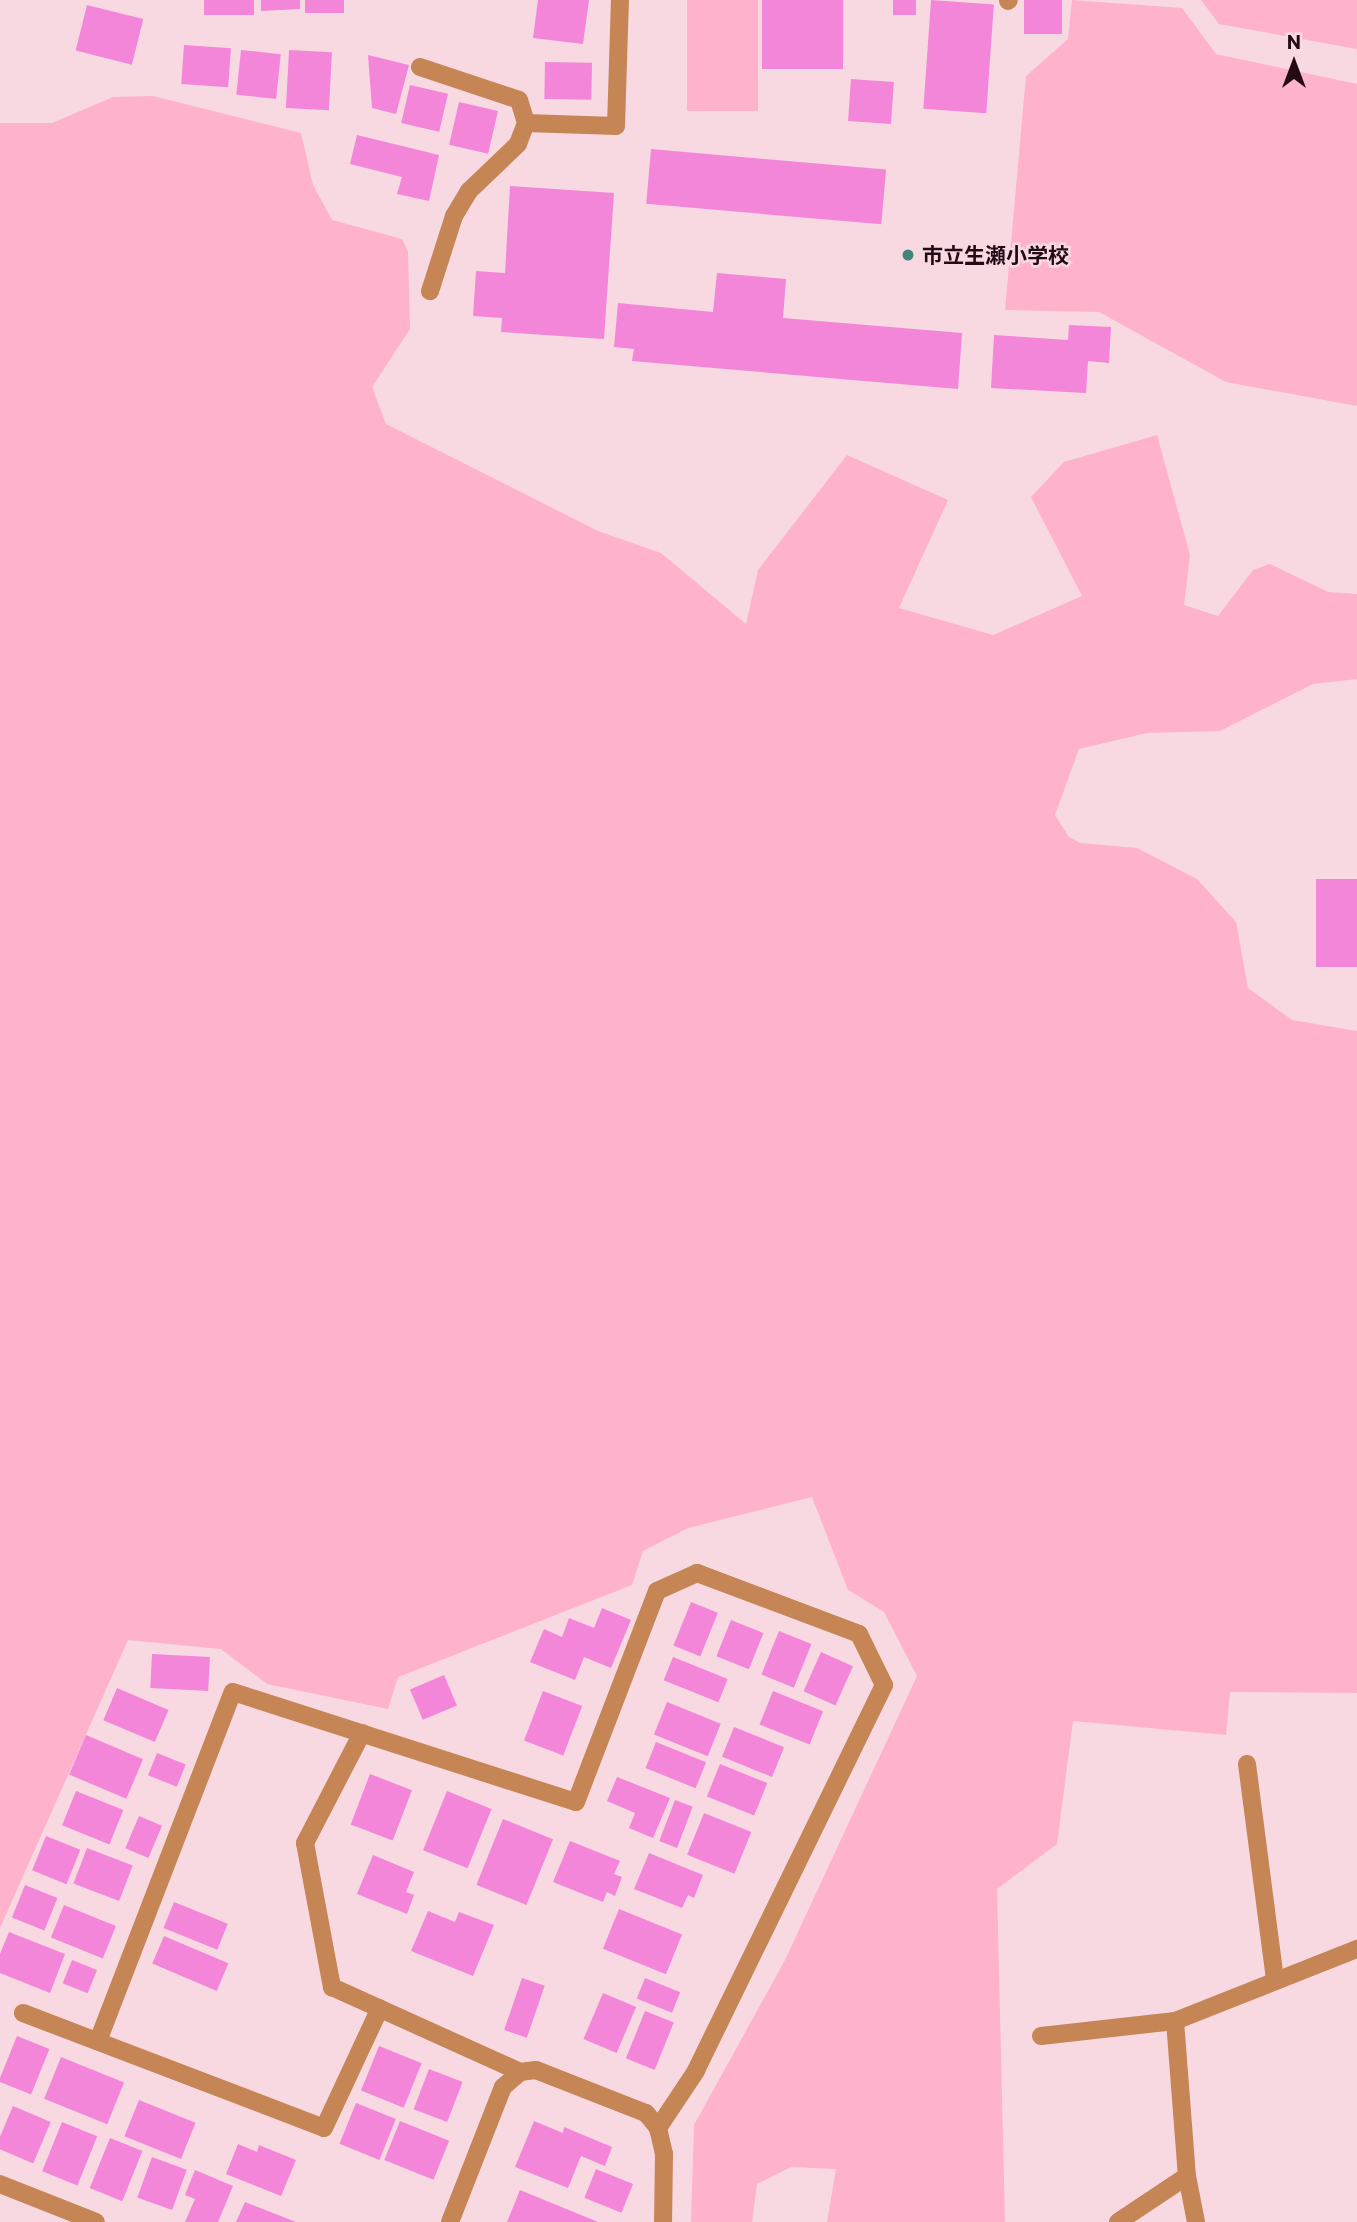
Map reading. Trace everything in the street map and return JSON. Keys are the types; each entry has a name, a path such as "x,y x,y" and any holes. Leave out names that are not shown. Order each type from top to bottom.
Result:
{"street":[{"path":"526,122 616,125 620,0"},
{"path":"420,67 519,100 526,122 518,144 469,191 459,208 430,291"},
{"path":"98,2041 233,1692 576,1802 657,1591 698,1573 859,1634 884,1685 695,2071 658,2127"},
{"path":"362,1733 305,1843 332,1987 520,2072 536,2070 646,2113 658,2127 664,2154 663,2222"},
{"path":"1247,1763 1275,1980"},
{"path":"1041,2036 1175,2021 1357,1949"},
{"path":"23,2013 324,2128 380,2008"},
{"path":"1175,2021 1187,2176 1196,2222"},
{"path":"450,2222 503,2087 520,2072"},
{"path":"1118,2222 1187,2176"},
{"path":"2,2191 96,2222"}],"shaded area":[{"path":"687,0 758,0 758,111 687,111"},
{"path":"1072,0 1182,8 1216,54 1357,84 1357,406 1226,382 1099,312 1005,310 1026,76 1068,39"},
{"path":"1201,0 1357,0 1357,49 1219,24"},
{"path":"153,96 301,133 313,185 332,220 402,239 408,251 410,329 372,387 386,424 598,531 661,553 746,624 758,570 847,455 948,500 899,608 993,635 1082,596 1031,497 1064,462 1157,435 1190,555 1184,605 1218,616 1253,570 1270,564 1328,592 1357,594 1357,679 1313,684 1220,731 1147,733 1079,749 1055,815 1069,837 1080,843 1137,848 1197,879 1236,922 1248,988 1292,1020 1357,1031 1357,1693 1230,1692 1226,1735 1073,1721 1057,1844 997,1889 1005,2222 827,2222 836,2169 791,2167 757,2184 752,2222 691,2222 694,2125 785,1960 917,1676 884,1612 848,1590 812,1497 688,1528 643,1551 632,1585 398,1677 388,1709 267,1684 221,1649 128,1640 0,1928 0,123 52,123 113,97"}],"building":[{"path":"204,0 254,0 254,15 204,15"},
{"path":"261,0 300,0 300,9 261,11"},
{"path":"305,0 344,0 344,13 305,13"},
{"path":"538,0 589,0 583,44 533,38"},
{"path":"762,0 843,0 843,69 762,69"},
{"path":"893,0 916,0 916,15 893,15"},
{"path":"931,0 994,4 986,113 923,109"},
{"path":"1024,0 1062,0 1062,34 1024,34"},
{"path":"87,5 143,19 132,65 76,51"},
{"path":"184,45 231,48 228,87 181,84"},
{"path":"241,50 281,54 276,99 236,95"},
{"path":"289,50 332,52 329,110 286,108"},
{"path":"368,55 409,65 396,114 372,108"},
{"path":"545,62 592,63 591,100 544,99"},
{"path":"851,79 894,82 891,124 848,121"},
{"path":"410,85 448,94 439,132 401,123"},
{"path":"459,102 498,111 488,154 449,145"},
{"path":"357,135 439,155 429,201 397,194 402,177 350,164"},
{"path":"651,149 886,170 881,224 646,204"},
{"path":"510,186 614,193 604,339 501,332 502,318 473,316 476,271 505,273"},
{"path":"717,273 786,279 783,318 962,333 958,389 632,361 634,349 614,347 618,303 713,312"},
{"path":"1069,325 1111,327 1109,363 1088,361 1086,393 991,388 994,335 1068,340"},
{"path":"1316,879 1357,879 1357,967 1316,967"},
{"path":"691,1602 718,1613 700,1656 673,1646"},
{"path":"602,1608 631,1620 611,1668 584,1657 575,1680 530,1662 544,1629 562,1637 569,1618 594,1628"},
{"path":"731,1620 763,1633 749,1669 716,1656"},
{"path":"779,1631 811,1644 794,1688 761,1675"},
{"path":"821,1652 853,1666 835,1706 804,1691"},
{"path":"152,1654 210,1657 208,1691 150,1688"},
{"path":"673,1657 728,1679 718,1702 664,1680"},
{"path":"444,1675 457,1705 423,1720 410,1689"},
{"path":"117,1688 169,1710 155,1742 103,1720"},
{"path":"543,1691 582,1706 563,1756 524,1740"},
{"path":"773,1691 823,1711 810,1745 760,1724"},
{"path":"667,1702 721,1724 708,1756 654,1734"},
{"path":"734,1727 784,1747 772,1777 722,1757"},
{"path":"86,1735 143,1759 126,1799 69,1775"},
{"path":"656,1742 706,1762 696,1788 646,1768"},
{"path":"157,1753 186,1765 177,1787 148,1775"},
{"path":"720,1764 767,1783 754,1816 707,1796"},
{"path":"370,1774 412,1790 393,1841 351,1824"},
{"path":"617,1777 670,1798 653,1838 629,1828 635,1813 607,1801"},
{"path":"76,1791 123,1810 109,1844 62,1825"},
{"path":"447,1791 492,1809 468,1868 423,1850"},
{"path":"675,1800 693,1807 677,1848 659,1841"},
{"path":"704,1813 751,1832 734,1874 687,1855"},
{"path":"139,1816 162,1826 148,1858 125,1848"},
{"path":"503,1819 553,1839 526,1905 476,1885"},
{"path":"46,1836 80,1850 66,1884 32,1870"},
{"path":"570,1841 620,1861 614,1874 622,1877 615,1896 607,1892 603,1902 553,1882"},
{"path":"87,1848 133,1866 119,1901 73,1883"},
{"path":"649,1853 703,1875 694,1898 688,1895 682,1908 634,1889"},
{"path":"373,1855 414,1872 406,1892 414,1895 407,1914 357,1894"},
{"path":"25,1885 57,1898 44,1931 12,1917"},
{"path":"174,1902 228,1924 217,1950 164,1928"},
{"path":"64,1905 116,1926 103,1958 51,1937"},
{"path":"619,1909 682,1934 666,1974 603,1949"},
{"path":"428,1911 455,1922 459,1912 494,1925 473,1976 411,1951"},
{"path":"9,1932 65,1954 50,1993 0,1973 0,1954"},
{"path":"164,1936 228,1963 217,1991 152,1964"},
{"path":"72,1960 97,1970 88,1993 63,1983"},
{"path":"522,1978 545,1986 527,2038 504,2030"},
{"path":"645,1978 680,1992 672,2013 637,1998"},
{"path":"603,1993 636,2007 617,2053 583,2039"},
{"path":"645,2011 674,2023 655,2070 626,2058"},
{"path":"17,2036 49,2049 31,2095 0,2082"},
{"path":"379,2046 422,2063 404,2108 361,2091"},
{"path":"61,2057 124,2082 107,2124 44,2099"},
{"path":"429,2069 463,2082 447,2122 414,2109"},
{"path":"139,2100 196,2123 181,2159 124,2136"},
{"path":"356,2103 396,2119 379,2160 340,2144"},
{"path":"13,2106 51,2122 33,2163 0,2149 0,2137"},
{"path":"400,2121 449,2141 433,2180 384,2160"},
{"path":"534,2121 563,2133 564,2127 612,2147 605,2166 581,2156 568,2188 515,2167"},
{"path":"62,2122 97,2136 77,2185 42,2171"},
{"path":"110,2138 142,2151 122,2201 90,2188"},
{"path":"238,2144 257,2152 259,2145 296,2160 281,2196 226,2174"},
{"path":"152,2157 187,2170 172,2210 137,2197"},
{"path":"596,2169 633,2184 621,2213 584,2198"},
{"path":"195,2170 233,2186 218,2222 185,2222 195,2199 185,2195"},
{"path":"520,2190 598,2222 507,2222"},
{"path":"245,2202 296,2222 236,2222"}],"place":[{"name":"市立生瀬小学校","path":"908,255"}]}
